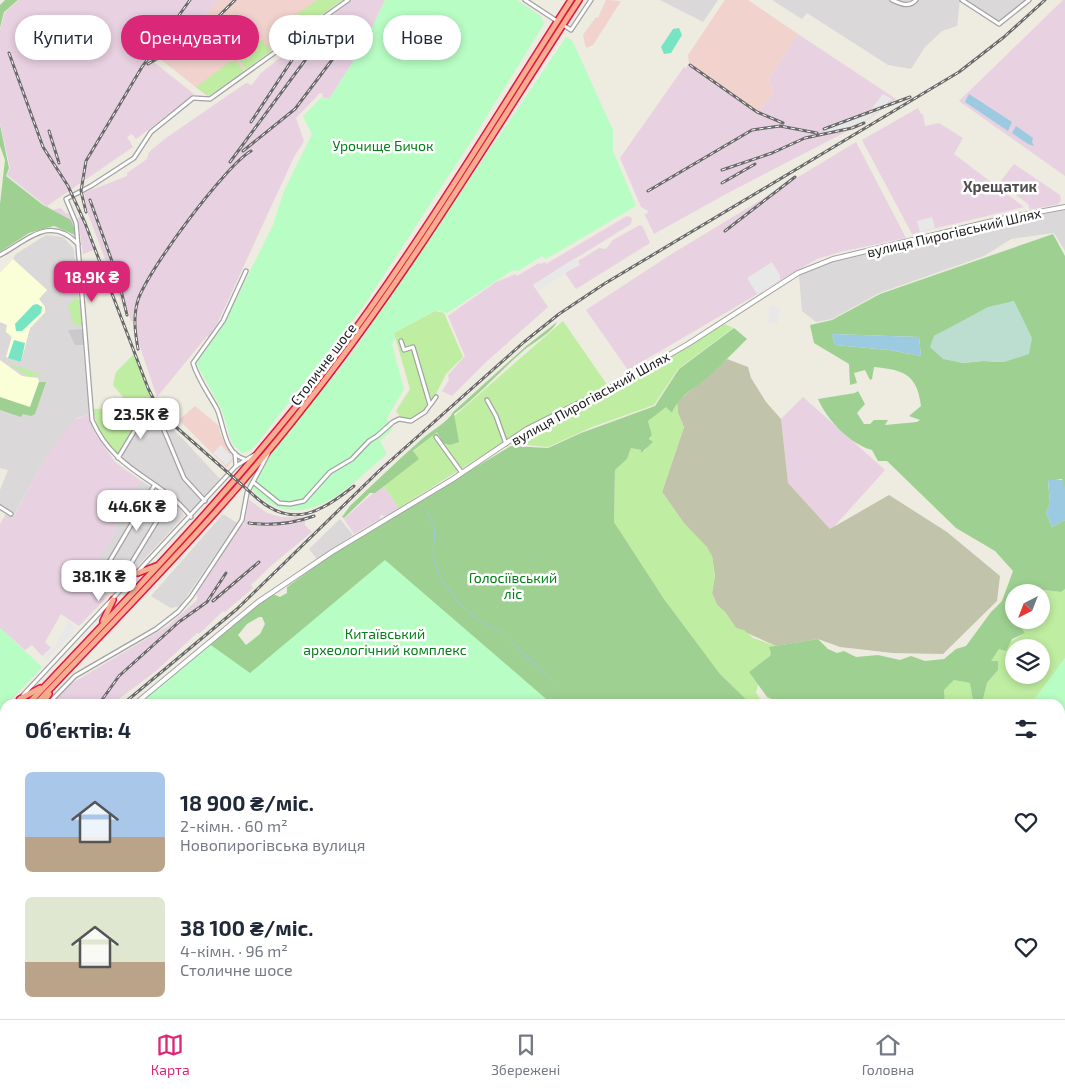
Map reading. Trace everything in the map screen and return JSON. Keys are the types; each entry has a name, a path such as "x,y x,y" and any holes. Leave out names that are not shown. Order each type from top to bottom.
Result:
{"highway":[{"name":"Столичне шосе","path":"40,699 100,626 158,565 257,454 332,361 373,304 572,0"},
{"name":"Столичне шосе","path":"34,699 52,683 212,517 270,449 374,314 580,0"},
{"path":"138,573 158,565"},
{"path":"100,626 113,600"},
{"path":"21,699 52,683"},
{"path":"44,699 52,683"}],"street":[{"path":"191,517 171,498 118,458 96,430 91,415 76,223 66,199 134,158 151,132 193,98 210,99 348,0"},
{"path":"525,0 558,22"},
{"path":"563,25 571,30 591,0"},
{"path":"892,0 906,5 912,4 916,0"},
{"path":"962,0 998,24 1029,0"},
{"name":"вулиця Пирогівський Шлях","path":"141,699 268,594 332,552 462,473 528,429 631,377 688,344 782,283 816,265 833,259 1001,219 1065,207"},
{"path":"0,255 43,230 64,232 78,244"},
{"path":"245,459 235,452 223,432 218,411 193,363 223,321 246,271"},
{"path":"401,341 404,350 413,347 430,404"},
{"path":"253,482 279,503 290,504 304,501 330,472 352,459 369,441 392,422 399,419 411,421 425,412 436,397"},
{"path":"487,400 496,416 506,444"},
{"path":"118,458 151,408 158,416 184,478 205,501"},
{"path":"436,437 462,473"},
{"path":"53,699 75,676 156,629 178,612 191,597 242,520 246,498 270,449"},
{"path":"235,452 236,466"},
{"path":"19,699 191,517 236,466 245,459 257,454"},
{"path":"104,570 154,486"},
{"path":"121,580 171,498"},
{"path":"0,507 11,514"}],"shaded area":[{"path":"19,0 219,0 204,15 121,15 121,60 151,60 194,94 136,139 132,134 127,137 133,147 47,206 53,210 61,208 65,213 71,214 76,226 74,233 58,224 2,239 46,206 7,175 10,168 0,123 0,30 5,12"},
{"path":"219,0 342,0 321,15 269,15 269,52 259,59 259,15 204,15"},
{"path":"352,0 385,0 373,26 373,15 333,15"},
{"path":"606,0 621,1 593,45 586,48 583,35 596,17 598,18"},
{"path":"660,0 718,0 703,22"},
{"path":"725,0 748,0 798,34 768,80 774,92 759,111 689,63 688,55"},
{"path":"772,0 960,0 957,26 942,31 925,47 911,69 888,65 807,13 802,19"},
{"path":"965,0 1025,0 999,22"},
{"path":"1065,0 1065,176 959,101"},
{"path":"798,34 896,99 865,122 726,194 654,234 644,213 647,214 648,211 641,207 620,158 684,67 686,68 689,63 759,111 774,92 768,80"},
{"path":"162,60 258,60 207,96"},
{"path":"277,60 354,60 329,99 322,97 323,93 319,94 296,118 304,141 294,157 218,322 209,337 207,336 157,397 138,341 136,321 131,321 127,308 124,309 88,214 84,193 127,176 127,173 147,159 149,152 166,138 246,83 252,85 261,73"},
{"path":"883,94 892,99 865,122 851,128 827,132 823,130 869,112"},
{"path":"918,108 921,114 923,114 925,126 939,123 963,138 954,154 1024,207 912,234 862,140"},
{"path":"856,142 906,238 840,252 817,259 628,370 586,310 670,255"},
{"path":"1014,164 1060,195 1061,200 1058,204 1030,210 1028,204 1000,182"},
{"path":"1065,210 1065,251 1054,233 1011,239 984,256 879,293 832,319 816,322 802,311 799,275 835,261 982,226"},
{"path":"81,216 94,250 83,254 78,218"},
{"path":"627,216 632,218 631,224 533,285 548,307 486,362 452,396 442,391 449,380 448,375 465,356 448,316 496,282 516,274 517,276 539,263 545,262 546,264"},
{"path":"932,217 935,228 920,232 917,221"},
{"path":"640,225 643,227 650,243 576,289 565,273 580,265 578,261 599,248 606,249 613,240"},
{"path":"46,235 63,237 74,249 89,414 77,418 44,460 11,521 4,517 8,511 0,505 0,490 8,470 0,468 0,322 7,325 6,332 23,349 30,328 45,313 45,307 39,299 47,290 13,259 16,254"},
{"path":"575,258 579,264 539,291 534,284"},
{"path":"13,259 47,290 39,299 45,307 45,312 30,328 21,362 6,357 12,336 6,332 7,325 0,322 0,273"},
{"path":"772,262 780,275 780,280 757,294 747,278"},
{"path":"1014,301 1032,338 1029,354 1004,362 962,363 943,359 930,347 934,336 988,307"},
{"path":"770,305 780,307 777,324 768,322"},
{"path":"83,329 84,345 75,345 68,330"},
{"path":"727,359 748,367 751,378 766,402 781,419 788,483 830,529 889,495 947,532 1000,576 997,601 943,654 893,653 840,647 818,639 776,646 736,628 725,612 717,605 712,593 715,576 712,556 683,522 662,492 684,427 678,413 677,402"},
{"path":"0,360 22,376 38,378 39,382 28,412 0,402"},
{"path":"803,397 885,470 831,530 788,483 781,419"},
{"path":"195,406 219,426 220,433 233,459 227,468 179,420"},
{"path":"152,410 180,436 220,479 190,512 182,503 133,468 123,458 123,453"},
{"path":"89,414 93,430 115,462 140,480 115,525 117,529 95,565 101,570 93,582 109,595 79,626 61,614 45,642 51,648 42,656 32,645 25,650 0,628 0,524 4,517 12,520 44,460 72,421"},
{"path":"221,445 233,458 226,465 213,453"},
{"path":"140,480 171,500 182,511 184,516 125,580 96,563 117,529 115,525"},
{"path":"381,486 384,487 399,508 386,516 380,515 380,519 354,534 344,519"},
{"path":"249,500 267,513 281,517 305,517 305,525 312,532 273,564 251,585 253,588 225,612 223,611 199,634 197,633 156,671 119,699 56,699 69,685 168,626 197,600 197,593 242,524 244,525"},
{"path":"223,514 237,523 180,606 171,608 151,596"},
{"path":"340,519 353,535 317,559 309,549"},
{"path":"101,571 114,578 104,591 93,582"},
{"path":"68,621 76,629 47,660 43,656 55,647"}],"green space":[{"path":"5,0 18,0 4,12 0,28 0,5"},
{"path":"317,0 342,0 321,15 296,15"},
{"name":"Урочище Бичок","path":"385,0 517,0 541,16 544,24 472,140 363,307 255,446 249,451 242,453 232,443 222,410 196,363 224,324 273,225 284,191 312,134 303,116 322,97 329,99 354,60 373,60 373,26"},
{"path":"679,28 682,35 671,53 664,54 661,47 673,29"},
{"path":"566,37 572,40 613,130 613,151 636,206 546,259 542,256 518,271 513,270 447,313 436,310 394,333 395,339 392,344 404,389 387,418 393,429 380,441 387,454 350,486 323,504 308,509 293,510 268,503 246,484 351,355"},
{"path":"261,39 269,49 269,52 259,60 259,41"},
{"path":"239,60 258,60 246,69"},
{"path":"231,61 236,61 244,71 209,96 196,87"},
{"path":"0,125 9,168 6,176 43,205 71,220 77,236 54,226 29,233 0,252 0,204 5,160 0,146"},
{"path":"1053,234 1065,256 1065,500 1062,479 1048,481 1050,503 1046,513 1052,527 1065,520 1065,589 1061,592 1050,591 1050,584 1008,584 1013,571 995,551 956,528 887,461 878,461 872,450 848,437 833,423 818,399 858,391 865,404 857,413 864,424 870,424 874,420 888,420 885,425 917,422 920,420 909,416 921,406 919,395 912,380 901,372 874,367 872,379 870,380 865,370 854,373 857,383 850,385 849,364 814,343 810,325 832,320 880,294","holes":["1013,301 1022,319 1004,362 962,363 934,336","832,334 919,337 921,356 889,350 835,345"]},
{"path":"74,297 80,301 82,326 74,326 68,304 74,301"},
{"path":"37,304 42,307 41,313 22,331 16,331 15,324 33,305"},
{"path":"435,311 444,313 463,357 446,374 428,410 410,421 401,418 396,411 410,389 394,333"},
{"path":"563,321 610,389 725,324 733,328 678,369 654,405 592,427 548,447 502,443 399,508 380,481"},
{"path":"557,322 551,330 522,352 454,414 459,442 450,445 443,443 437,432 413,451 419,459 375,493 370,493 344,518 342,517 350,506 422,439 451,416 453,412 525,347"},
{"name":"Голосіївський ліс","path":"734,328 747,339 710,375 684,396 675,406 672,413 666,407 648,421 652,435 649,439 653,442 641,453 641,450 631,448 627,459 615,470 614,522 664,599 720,674 746,699 145,699 262,600 273,594 280,597 287,593 287,587 332,554 511,446 548,448 581,433 655,406 679,369","holes":["259,617 262,617 265,624 260,634 246,645 238,635 247,624"]},
{"path":"14,340 25,343 21,362 8,358"},
{"path":"134,354 154,404 148,408 119,455 99,428 94,409 112,408 123,397 113,385 116,372"},
{"path":"8,363 42,375 29,377"},
{"path":"39,382 46,382 35,414 31,416 23,414 21,417 0,410 0,397 30,407"},
{"path":"677,402 678,413 684,427 662,492 683,522 707,547 712,556 715,576 712,593 717,605 725,612 736,628 744,630 753,638 776,646 770,656 749,672 758,684 756,693 760,699 746,699 720,674 664,599 614,522 615,470 627,459 631,448 645,451 652,435 648,421 666,406 672,413"},
{"name":"Китаївський археологічний комплекс","path":"385,560 546,699 143,699 208,643 250,673"},
{"path":"1065,589 1065,658 1050,678 1050,639 1015,639 1025,633 1022,629 1050,629 1050,591 1061,592"},
{"path":"1005,593 1005,629 1022,629 1025,633 1012,639 1005,639 1005,651 999,649 991,661 998,661 998,670 987,683 983,699 973,699 970,683 954,680 944,690 945,699 772,699 767,697 749,672 770,656 769,647 818,639 828,649 837,653 844,651 856,657 878,655 900,660 911,656 925,661 944,659 956,649 966,646 991,612 1002,601"},
{"path":"0,628 42,667 12,699 0,699"},
{"path":"1005,645 1005,684 1046,684 1035,699 975,699 998,670 990,661 999,649"},
{"path":"1065,658 1065,699 1035,699 1046,684 1050,684 1050,678"},
{"path":"954,680 970,683 973,699 945,699 944,690"}],"water":[{"path":"969,94 1012,122 1008,131 965,102"},
{"path":"1016,126 1033,138 1034,146 1012,133"},
{"path":"832,334 919,337 921,356 889,350 835,345"},
{"path":"1048,480 1062,480 1065,488 1065,520 1052,527 1046,513 1050,503"}],"waterway":[{"path":"427,511 435,529 433,555 439,575 459,603 481,622 501,632 555,684"}],"railway":[{"path":"86,212 81,191 86,161 142,67 190,0"},
{"path":"148,64 202,33 235,0"},
{"path":"129,699 237,609 380,470 524,342 559,314 604,284 959,72 1004,37 1045,0"},
{"path":"9,53 43,147 68,186 85,223 148,388 158,408 168,420 258,499 271,508 296,515 308,513 331,503 354,486"},
{"path":"251,122 292,60"},
{"path":"230,162 305,60"},
{"path":"243,151 295,109 332,60"},
{"path":"690,65 757,112 783,123"},
{"path":"824,129 910,97"},
{"path":"722,170 772,153 805,138 852,128 864,123"},
{"path":"648,191 752,130 780,126 817,133"},
{"path":"49,131 59,163"},
{"path":"138,349 135,312 138,300 156,266 206,197 239,160 251,151"},
{"path":"722,183 755,164"},
{"path":"725,231 795,177"},
{"path":"90,200 118,278 127,315"},
{"path":"249,523 282,524 314,516"},
{"path":"213,601 259,562"},
{"path":"103,699 119,676 179,622 207,602 226,573"}],"district":[{"name":"Хрещатик","path":"1000,186"}]}
